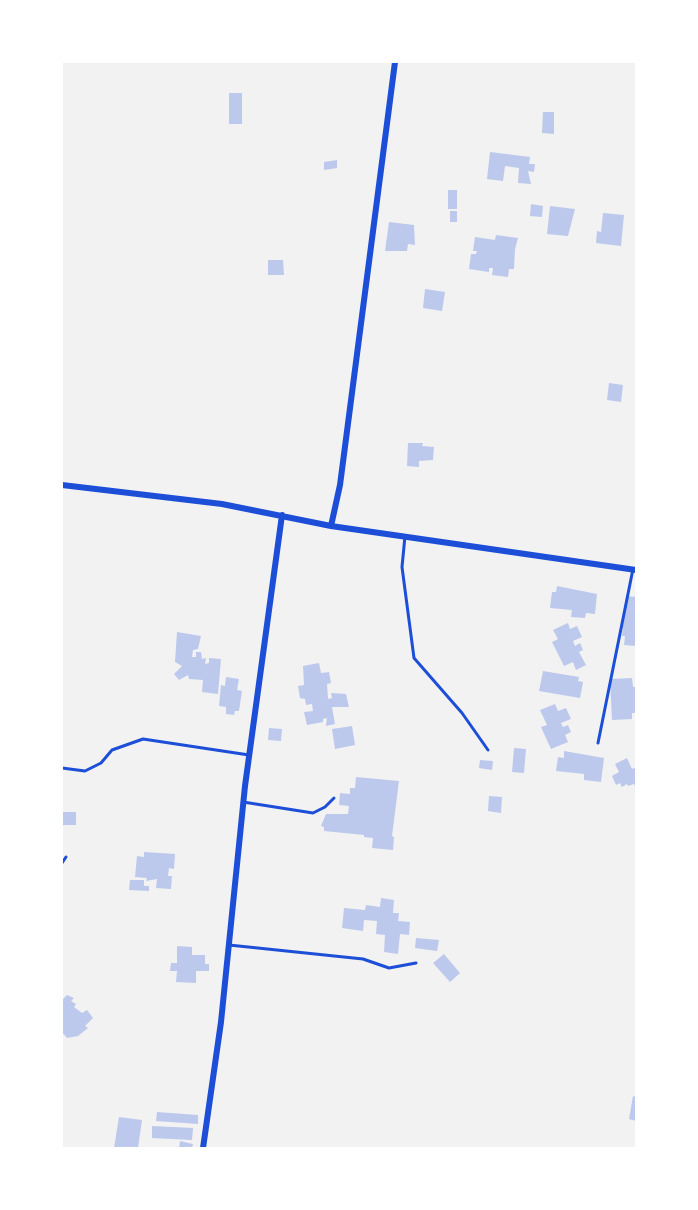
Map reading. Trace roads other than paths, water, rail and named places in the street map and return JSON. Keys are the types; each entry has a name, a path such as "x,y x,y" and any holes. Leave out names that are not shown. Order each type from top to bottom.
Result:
{"street":[{"path":"331,526 340,485 395,62"},
{"path":"62,485 222,504 331,526 635,569"},
{"path":"203,1149 221,1022 243,802 282,515"}],"lane":[{"path":"405,536 402,567 414,658 462,713 488,750"},
{"path":"598,743 635,569"},
{"path":"62,768 85,771 101,763 112,750 143,739 249,755"},
{"path":"243,802 313,813 325,807 334,798"},
{"path":"62,863 66,857"},
{"path":"229,945 363,959 389,968 416,963"}]}
